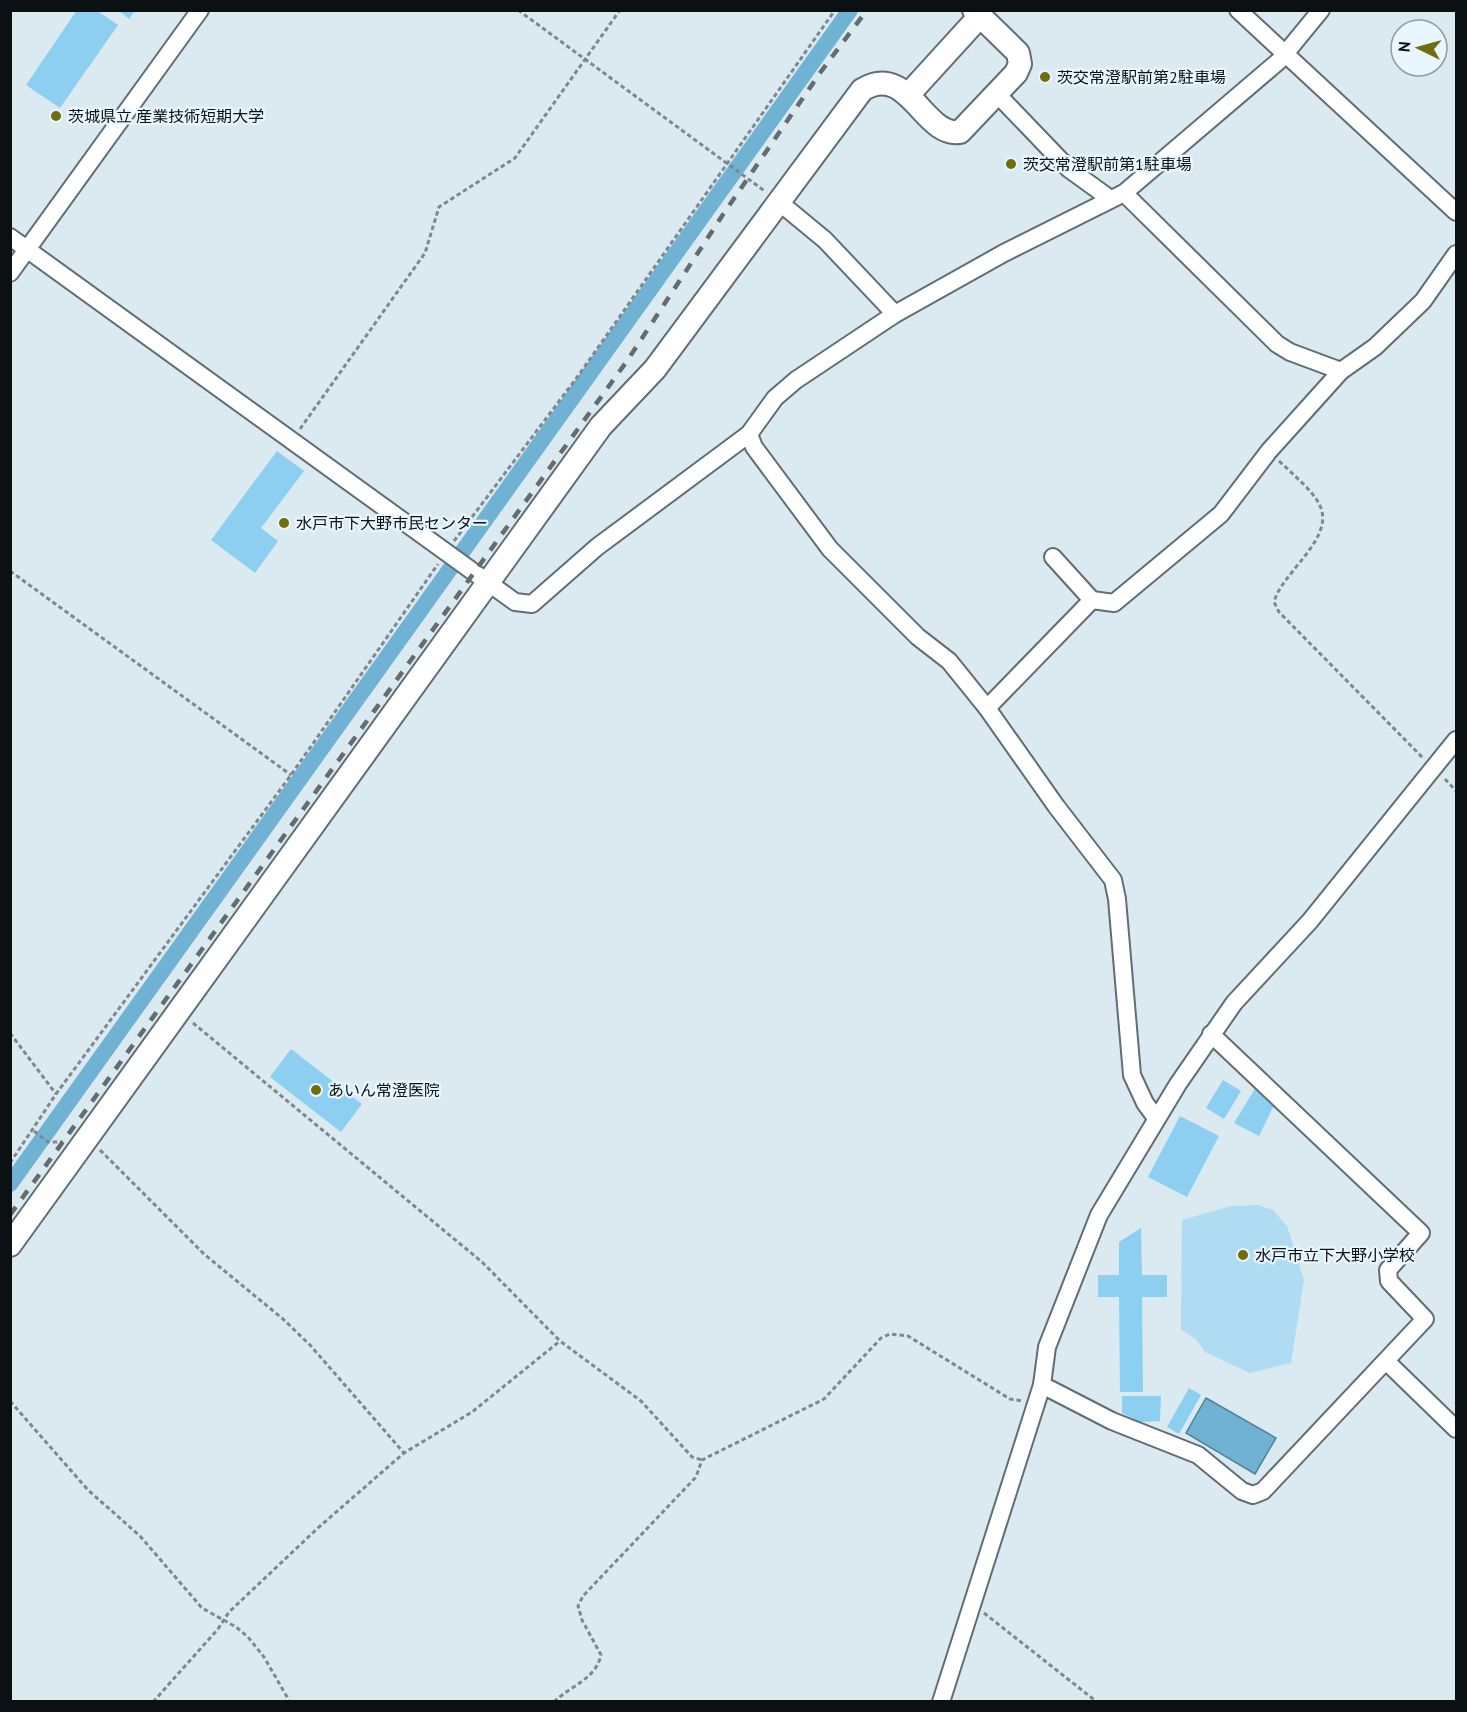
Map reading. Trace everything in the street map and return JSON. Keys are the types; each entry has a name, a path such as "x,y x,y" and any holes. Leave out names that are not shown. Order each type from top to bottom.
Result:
{"street":[{"path":"10,273 200,10"},
{"path":"1238,10 1279,60 1456,212"},
{"path":"10,237 515,602 532,604 597,548 749,434 775,398 796,380 895,314 1117,195 1279,60 1321,10"},
{"path":"10,1245 177,1010 601,426 655,369 862,90 872,84 886,84 908,94 943,130 952,134 960,132 1016,73 1020,64 1018,53 977,13 908,94"},
{"path":"997,94 1070,170 1117,195 1277,344 1290,352 1341,371"},
{"path":"779,202 825,240 895,314"},
{"path":"1053,557 1092,600 1114,603 1221,514 1269,451 1341,371 1375,347 1423,301 1456,254"},
{"path":"749,434 754,447 830,549 918,637 949,661 987,708 1056,806 1113,880 1117,899 1132,1076 1156,1118"},
{"path":"987,708 1092,600"},
{"path":"941,1701 1034,1403 1042,1385 1047,1347 1099,1215 1156,1118 1234,1003 1310,921 1435,769 1456,740"},
{"path":"1042,1385 1112,1421 1198,1455 1242,1491 1253,1495 1263,1491 1425,1319 1389,1281 1388,1270 1421,1233 1211,1034"},
{"path":"1386,1361 1456,1429"}],"path":[{"path":"518,10 732,165 779,202"},
{"path":"292,440 425,253 439,207 515,159 620,10"},
{"path":"10,1163 34,1131 56,1094 454,557 835,10"},
{"path":"1269,451 1317,499 1323,513 1323,527 1317,543 1278,590 1274,602 1279,612 1456,791"},
{"path":"10,571 291,775"},
{"path":"177,1010 482,1262 560,1341 641,1401 692,1458 702,1460 824,1399 881,1338 890,1334 908,1336 1010,1399 1034,1403"},
{"path":"10,1033 56,1094"},
{"path":"34,1131 48,1142"},
{"path":"88,1137 204,1254 283,1319 310,1345 404,1453"},
{"path":"153,1701 229,1612 319,1527 404,1453 472,1412 560,1341"},
{"path":"10,1401 88,1490 140,1536 202,1608 236,1627 254,1644 290,1701"},
{"path":"554,1701 592,1673 599,1664 601,1655 582,1620 578,1606 583,1596 696,1477 702,1460"},
{"path":"971,1603 1097,1701"}],"shaded area":[{"path":"1258,1205 1273,1210 1287,1226 1304,1280 1291,1363 1250,1373 1205,1352 1196,1339 1181,1330 1182,1220 1231,1206"},
{"path":"1206,1398 1276,1438 1255,1474 1186,1433"}],"building":[{"path":"77,10 96,10 118,25 60,108 26,85"},
{"path":"118,10 135,10 129,19"},
{"path":"277,451 304,471 261,528 278,541 255,573 211,540"},
{"name":"あいん常澄医院","path":"291,1049 362,1104 341,1132 270,1077"},
{"path":"1223,1080 1241,1091 1224,1119 1206,1108"},
{"path":"1256,1087 1264,1093 1264,1098 1274,1105 1259,1136 1234,1123"},
{"path":"1180,1116 1219,1136 1187,1197 1148,1177"},
{"path":"1141,1228 1142,1275 1167,1275 1167,1297 1142,1297 1143,1392 1120,1392 1119,1297 1098,1297 1098,1275 1119,1275 1119,1242"},
{"path":"1189,1388 1201,1395 1179,1434 1167,1427"},
{"path":"1122,1396 1161,1396 1160,1421 1140,1422 1122,1413"}],"waterway":[{"path":"10,1184 850,10"}],"railway":[{"path":"10,1215 627,361 724,213 820,73 867,10"}],"place":[{"name":"茨交常澄駅前第2駐車場","path":"1045,77"},
{"name":"茨城県立 産業技術短期大学","path":"56,116"},
{"name":"茨交常澄駅前第1駐車場","path":"1011,164"},
{"name":"水戸市下大野市民センター","path":"284,523"},
{"name":"あいん常澄医院","path":"316,1090"},
{"name":"水戸市立下大野小学校","path":"1243,1255"}]}
